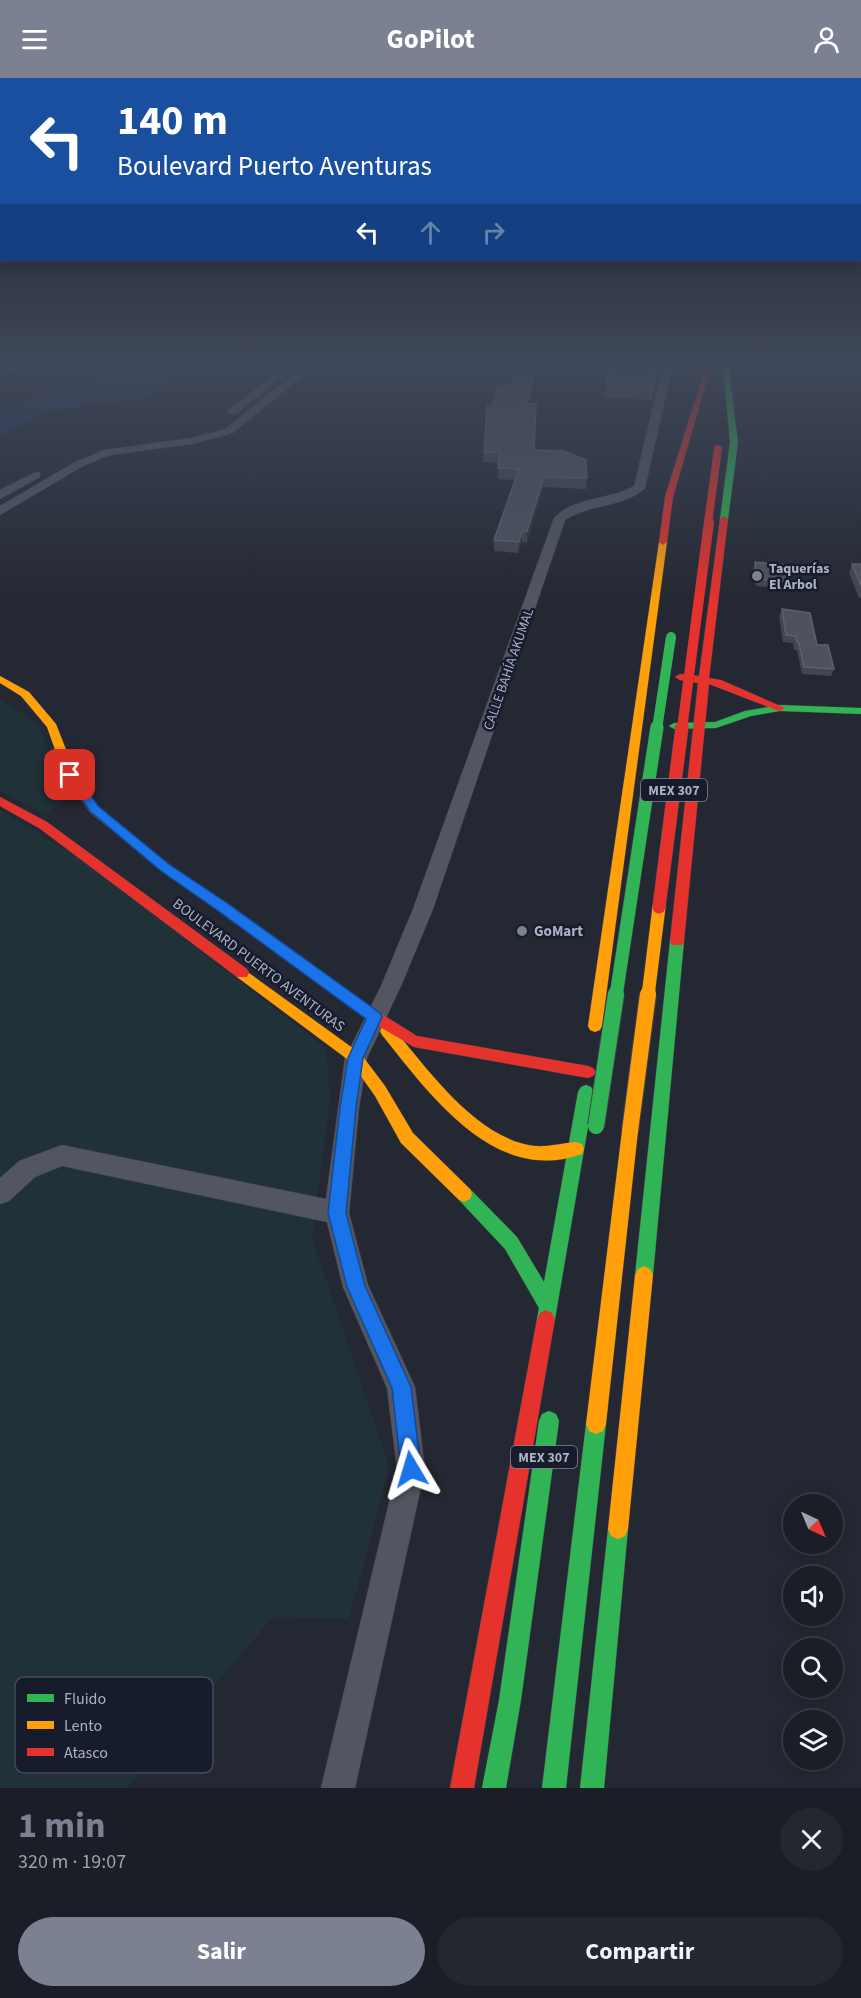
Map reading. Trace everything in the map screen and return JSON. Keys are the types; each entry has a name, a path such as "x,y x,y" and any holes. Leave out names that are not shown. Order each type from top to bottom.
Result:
{"main road":[{"path":"593,1039 669,497 685,444"},
{"name":"MEX 307","path":"554,1788 630,1131 719,444"},
{"path":"592,1788 704,680 734,444"},
{"name":"MEX 307","path":"595,1132 673,624"},
{"path":"644,681 678,677 704,680 730,686 780,708"},
{"name":"BOULEVARD PUERTO AVENTURAS","path":"0,679 25,694 52,726 70,775 94,809 165,868 222,906 375,1017 414,1041 589,1066 576,1149 531,1153 498,1143 442,1096 375,1017"},
{"path":"638,714 671,725 700,727 780,708 861,711"},
{"name":"BOULEVARD PUERTO AVENTURAS","path":"0,801 43,825 356,1058 380,1091 406,1138 425,1154 511,1243 548,1307"},
{"path":"462,1788 576,1149"},
{"name":"MEX 307","path":"494,1788 510,1700 550,1410"}],"street":[{"path":"63,460 95,445 103,444"},
{"path":"0,511 79,464 108,452 171,444"},
{"name":"CALLE BAHÍA AKUMAL","path":"375,1017 392,986 423,909 560,518 573,509 627,495 639,488 651,444"},
{"path":"0,495 42,471"},
{"path":"0,495 21,499"},
{"path":"338,1788 411,1469 401,1387 356,1287 337,1213 348,1108 356,1058 375,1017"},
{"path":"0,1193 27,1169 62,1155 337,1213"}],"shaded area":[{"path":"0,699 36,722 51,756 62,802 45,814 0,791"},
{"path":"0,810 79,857 326,1048 330,1100 312,1238 389,1467 349,1619 273,1617 213,1688 213,1677 15,1677 15,1773 141,1773 128,1788 0,1788"}],"building":[{"path":"485,444 534,444 534,450 564,451 586,460 587,478 544,477 527,531 522,531 519,542 494,540 519,469 498,468 500,452 484,452"},
{"path":"755,562 788,565 791,582 757,579"},
{"path":"852,564 861,564 861,586"},
{"path":"782,609 810,613 817,645 828,645 834,669 804,667 799,643 795,636 786,635"}],"traffic: fast":[{"path":"724,519 734,444"},
{"path":"596,1126 671,637"},
{"path":"674,726 716,725 749,713 780,708 861,711"},
{"path":"644,1275 677,941"},
{"path":"546,1319 586,1092"},
{"path":"464,1194 511,1243 548,1307"},
{"path":"494,1788 510,1700 549,1421"},
{"path":"554,1788 596,1424"},
{"path":"592,1788 618,1529"}],"traffic: slow":[{"path":"595,1026 663,542"},
{"path":"0,679 25,694 52,726 70,775 94,809 146,852"},
{"path":"630,1131 659,907"},
{"path":"242,973 356,1058 380,1091 407,1138 464,1194"},
{"path":"387,1031 452,1106 490,1137 512,1148 534,1153 576,1149"},
{"path":"596,1424 630,1131"},
{"path":"618,1529 644,1275"}],"traffic: jam":[{"path":"663,542 669,497 685,444"},
{"path":"659,907 718,449"},
{"path":"677,941 703,687 724,519"},
{"path":"680,677 717,682 780,708"},
{"path":"0,801 43,825 242,973"},
{"path":"146,852 375,1017 414,1041 588,1072"},
{"path":"462,1788 546,1319"}],"place":[{"name":"Taquerías El Arbol","path":"757,576"},
{"name":"GoMart","path":"522,931"}],"route":[{"path":"70,775 94,809 165,868 222,906 375,1017 356,1058 348,1108 337,1213 356,1287 401,1387 411,1469"}]}
